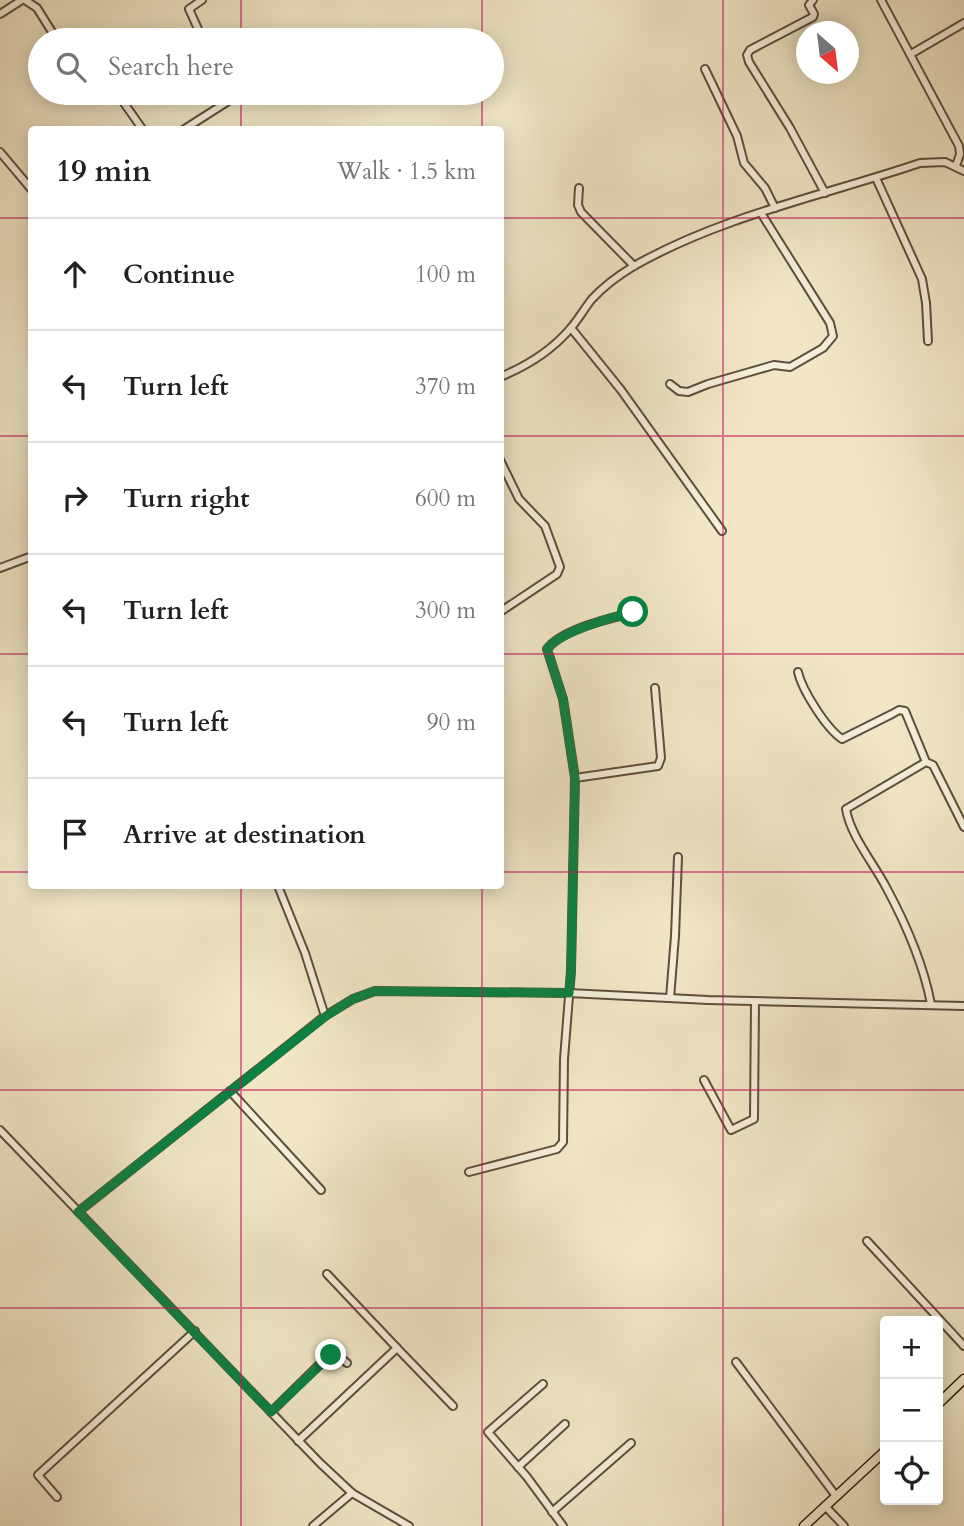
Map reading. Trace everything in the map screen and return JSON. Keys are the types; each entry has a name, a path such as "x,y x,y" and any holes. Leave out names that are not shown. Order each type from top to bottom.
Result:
{"main road":[{"path":"943,1399 964,1379"},
{"path":"804,1526 880,1456"}],"street":[{"path":"0,14 24,0 37,8 50,28"},
{"path":"198,28 189,9 202,0"},
{"path":"813,0 809,5 813,17 750,50 747,55 825,193"},
{"path":"881,0 962,153 956,166"},
{"path":"911,54 964,23"},
{"path":"705,69 737,136 744,163 765,188 775,208"},
{"path":"125,105 140,126"},
{"path":"189,126 218,105"},
{"path":"0,152 28,185"},
{"path":"504,375 541,356 571,328 607,285 635,266 728,224 920,163 934,161 956,166 964,171"},
{"path":"876,178 922,279 928,341"},
{"path":"579,188 581,212 635,266"},
{"path":"670,384 679,391 688,392 774,365 787,367 823,348 833,336 830,323 761,213"},
{"path":"571,328 621,390 722,531"},
{"path":"504,468 519,499 545,526 561,567 557,574 504,609"},
{"path":"0,568 28,558"},
{"path":"468,1172 561,1146 571,971 575,778 563,699 547,649 554,641 568,634 633,612"},
{"path":"798,672 805,689 839,737 847,738 904,710 911,721 926,762 933,765 964,827"},
{"path":"575,778 658,766 661,758 654,688"},
{"path":"926,762 846,809 864,850 908,929 922,965 931,1004"},
{"path":"670,998 678,857"},
{"path":"279,889 326,1016"},
{"path":"78,1212 326,1016 353,999 375,991 569,993 755,1002 964,1006"},
{"path":"704,1080 731,1130 754,1119 755,1002"},
{"path":"230,1091 321,1190"},
{"path":"0,1130 298,1441 352,1493 409,1526"},
{"path":"867,1241 964,1346"},
{"path":"327,1274 453,1406"},
{"path":"57,1497 38,1475 195,1331"},
{"path":"298,1441 397,1349"},
{"path":"271,1412 327,1357 337,1355 348,1363"},
{"path":"736,1362 836,1496"},
{"path":"543,1384 488,1432 563,1526"},
{"path":"518,1467 565,1424"},
{"path":"552,1511 631,1443"},
{"path":"313,1526 352,1493"},
{"path":"825,1506 844,1526"}],"route":[{"path":"331,1355 271,1412 78,1212 326,1016 363,994 383,990 569,993 575,778 563,699 547,649 554,641 568,634 633,612"}]}
